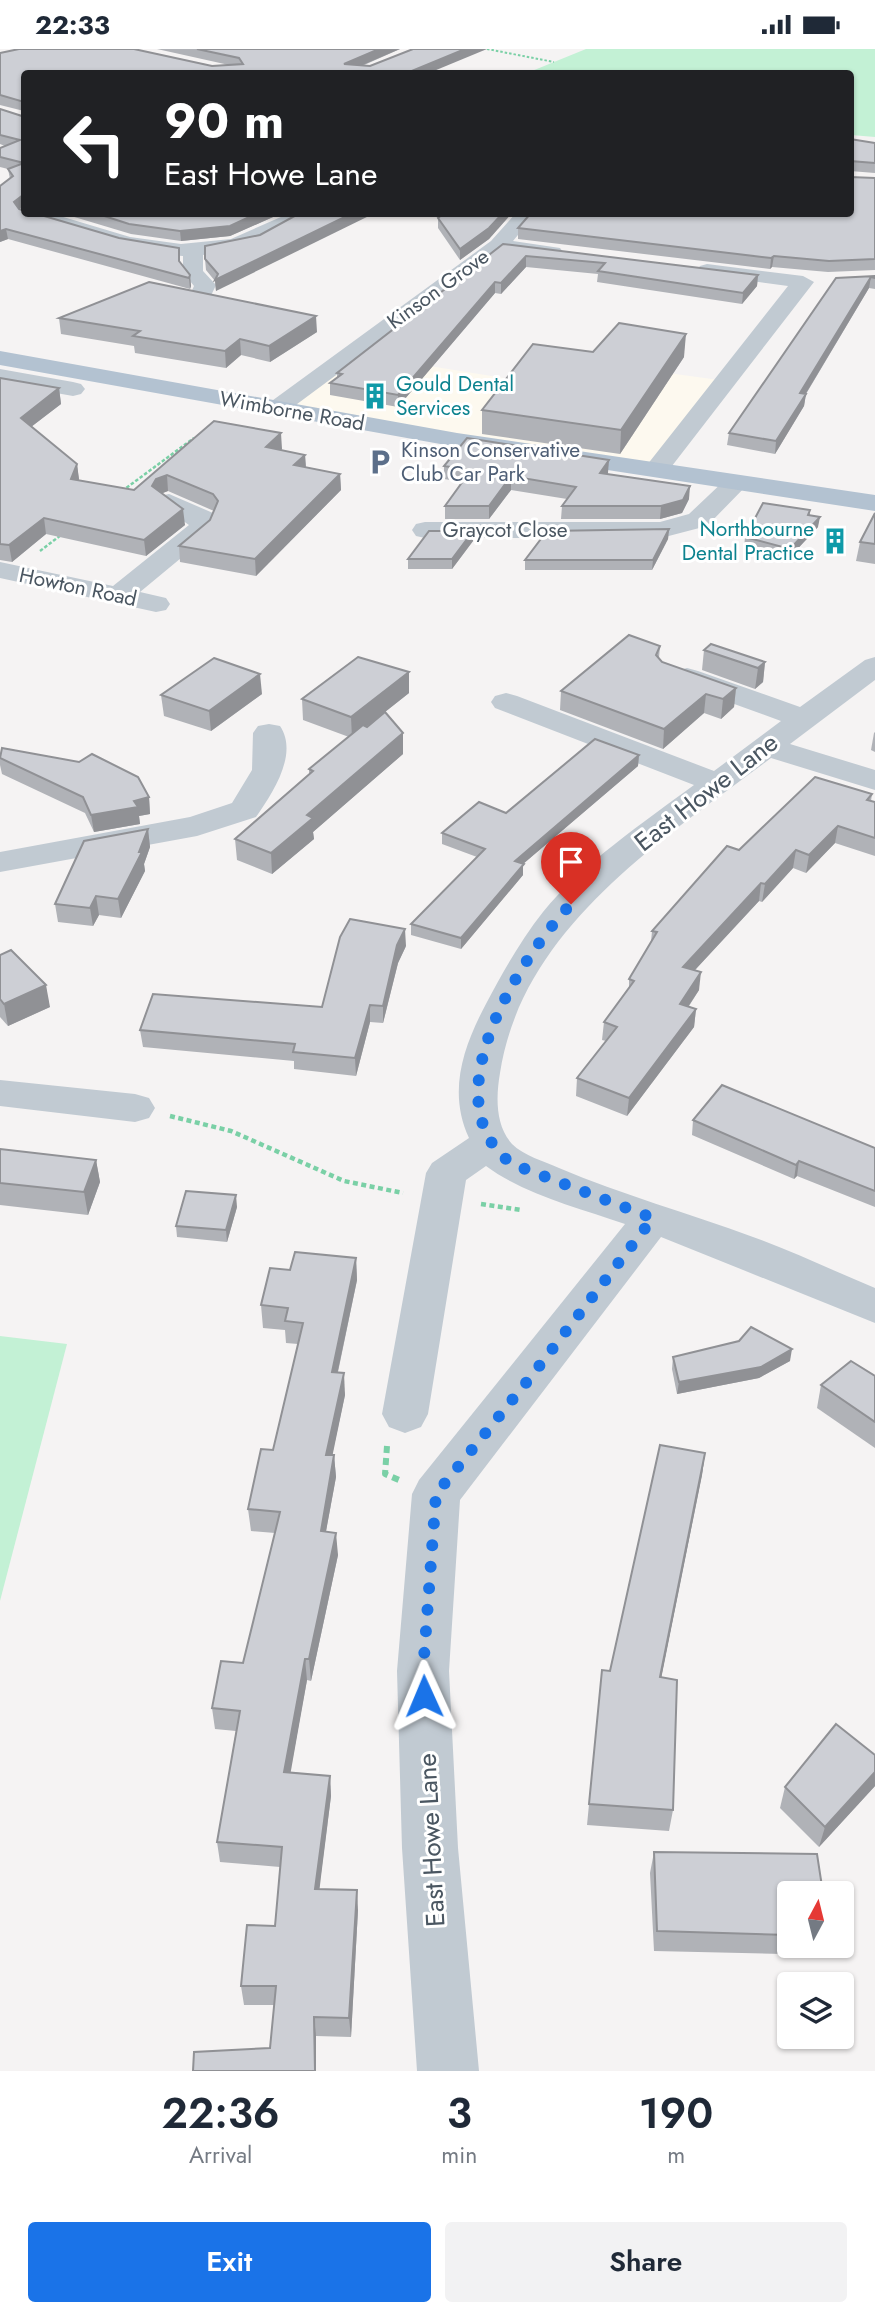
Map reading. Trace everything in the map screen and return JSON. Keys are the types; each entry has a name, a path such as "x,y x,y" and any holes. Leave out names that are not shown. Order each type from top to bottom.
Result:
{"main road":[{"name":"Wimborne Road","path":"0,358 457,440 875,503"}],"street":[{"path":"53,217 149,247 193,251 235,245 298,217"},
{"path":"498,245 523,217"},
{"name":"Kinson Grove","path":"277,408 498,245 581,255"},
{"path":"193,251 193,272 205,285 200,297"},
{"path":"692,268 803,282 827,281"},
{"path":"656,470 803,282"},
{"path":"0,376 73,389"},
{"name":"Graycot Close","path":"425,530 662,530 698,520 736,483"},
{"path":"118,596 201,528 204,519 169,502"},
{"name":"Howton Road","path":"8,572 156,604"},
{"name":"East Howe Lane","path":"448,2071 430,1848 423,1671 436,1494 530,1378 653,1218 535,1175 498,1153 481,1121 476,1099 485,1039 530,955 557,918 585,889 764,745 875,666"},
{"path":"672,672 801,718"},
{"path":"506,702 716,783"},
{"path":"0,862 197,826 244,810 268,771 269,733"},
{"path":"764,745 875,780"},
{"path":"0,1093 135,1108"},
{"path":"405,1414 447,1173 491,1142"},
{"path":"653,1218 740,1249 875,1306"}],"path":[{"path":"487,49 554,62"},
{"path":"118,493 245,403"},
{"path":"8,572 68,530"},
{"path":"135,1108 230,1131 344,1181 420,1197 534,1212"}],"shaded area":[{"path":"349,353 510,379 531,354 726,381 656,470 277,408"}],"green space":[{"path":"586,49 875,49 875,137 854,135 854,70 534,70"},
{"path":"0,1336 67,1344 0,1601"}],"building":[{"path":"19,49 134,49 212,66 243,64 239,58 197,49 379,49 344,64 370,66 413,49 465,49 414,70 21,70 21,101 0,95 0,53"},
{"path":"0,109 21,116 21,162 0,157 0,148 20,140 0,135"},
{"path":"854,140 875,143 875,163 854,161"},
{"path":"21,164 21,197 14,202 21,210 21,217 48,217 119,238 179,248 179,261 190,275 189,278 6,229 0,231 0,186 13,176 8,169"},
{"path":"854,177 875,178 875,259 829,261 774,256 771,258 518,228 528,217 854,217"},
{"path":"107,217 249,217 230,226 180,231 129,224"},
{"path":"293,217 345,217 215,280 218,274 205,259 205,246 260,235"},
{"path":"439,217 499,217 460,249"},
{"path":"503,244 758,275 743,293 598,271 605,263 526,256 501,283 495,282 398,395 330,383 342,374 337,373"},
{"path":"875,276 871,277 800,393 806,394 776,441 729,433 836,278"},
{"path":"149,282 316,316 269,346 240,339 225,351 133,336 140,331 59,318"},
{"path":"619,323 686,334 621,430 482,410 533,344 593,352"},
{"path":"0,378 59,388 21,418 77,464 71,479 134,490 214,421 281,433 266,447 305,455 294,465 340,474 255,559 179,546 210,520 218,501 213,494 167,475 156,479 152,486 183,509 144,540 44,518 9,545 0,544"},
{"path":"467,438 609,460 600,473 690,486 683,500 661,506 562,506 576,487 511,476 489,506 445,506 471,470 444,466"},
{"path":"763,503 810,510 808,515 820,517 790,549 745,537"},
{"path":"875,513 875,544 860,542"},
{"path":"669,529 653,560 525,560 547,531"},
{"path":"429,531 473,531 452,559 408,559"},
{"path":"629,635 660,646 656,655 662,662 736,688 723,699 706,694 664,729 561,691"},
{"path":"711,644 765,662 758,668 704,650"},
{"path":"358,657 409,672 351,717 302,699"},
{"path":"214,658 260,674 209,711 161,695"},
{"path":"385,712 403,733 307,815 313,818 271,853 235,839 313,771 309,769 363,725 367,727"},
{"path":"595,739 639,755 515,861 524,864 461,938 411,924 485,849 442,833 479,802 506,813"},
{"path":"2,748 79,762 92,754 138,777 149,797 134,801 138,807 91,815 83,797 0,758"},
{"path":"815,777 872,794 867,800 875,802 875,838 838,826 809,855 796,850 765,884 761,883 683,967 701,972 680,1004 696,1009 629,1098 577,1078 617,1027 604,1022 634,981 629,979 657,932 652,931 727,846 739,850"},
{"path":"148,829 139,852 142,852 118,899 96,896 90,908 55,904 84,841"},
{"path":"350,919 405,929 397,945 383,1006 370,1005 355,1058 293,1052 295,1044 140,1030 153,994 322,1007 340,937"},
{"path":"11,950 46,985 4,1004 0,999 0,955"},
{"path":"722,1085 875,1148 875,1191 799,1161 796,1165 693,1120"},
{"path":"0,1149 96,1160 84,1192 0,1183"},
{"path":"186,1191 236,1195 226,1230 176,1226"},
{"path":"295,1252 356,1258 332,1372 344,1373 326,1455 334,1455 321,1531 336,1533 309,1659 305,1659 284,1772 330,1776 315,1889 357,1890 349,2018 314,2017 315,2071 193,2071 194,2052 270,2048 276,1986 241,1986 247,1925 275,1926 282,1847 217,1842 240,1711 212,1708 221,1661 243,1663 280,1512 248,1509 261,1449 273,1450 303,1323 285,1321 288,1308 261,1305 270,1268 290,1270"},
{"path":"751,1327 792,1349 761,1367 679,1382 673,1357 739,1341"},
{"path":"851,1361 875,1376 875,1422 821,1385"},
{"path":"660,1445 705,1453 660,1677 677,1680 673,1810 589,1804 602,1670 610,1671"},
{"path":"836,1724 875,1755 875,1772 825,1827 785,1787"},
{"path":"654,1852 817,1854 821,1881 777,1881 777,1935 657,1931"}],"place":[{"name":"Gould Dental Services","path":"375,396"},
{"name":"Kinson Conservative Club Car Park","path":"380,462"},
{"name":"Northbourne Dental Practice","path":"835,541"}],"route":[{"path":"424,1696 423,1671 436,1494 530,1378 653,1218 570,1189 512,1164 498,1153 481,1121 476,1099 485,1039 530,955 557,918 571,904"}]}
